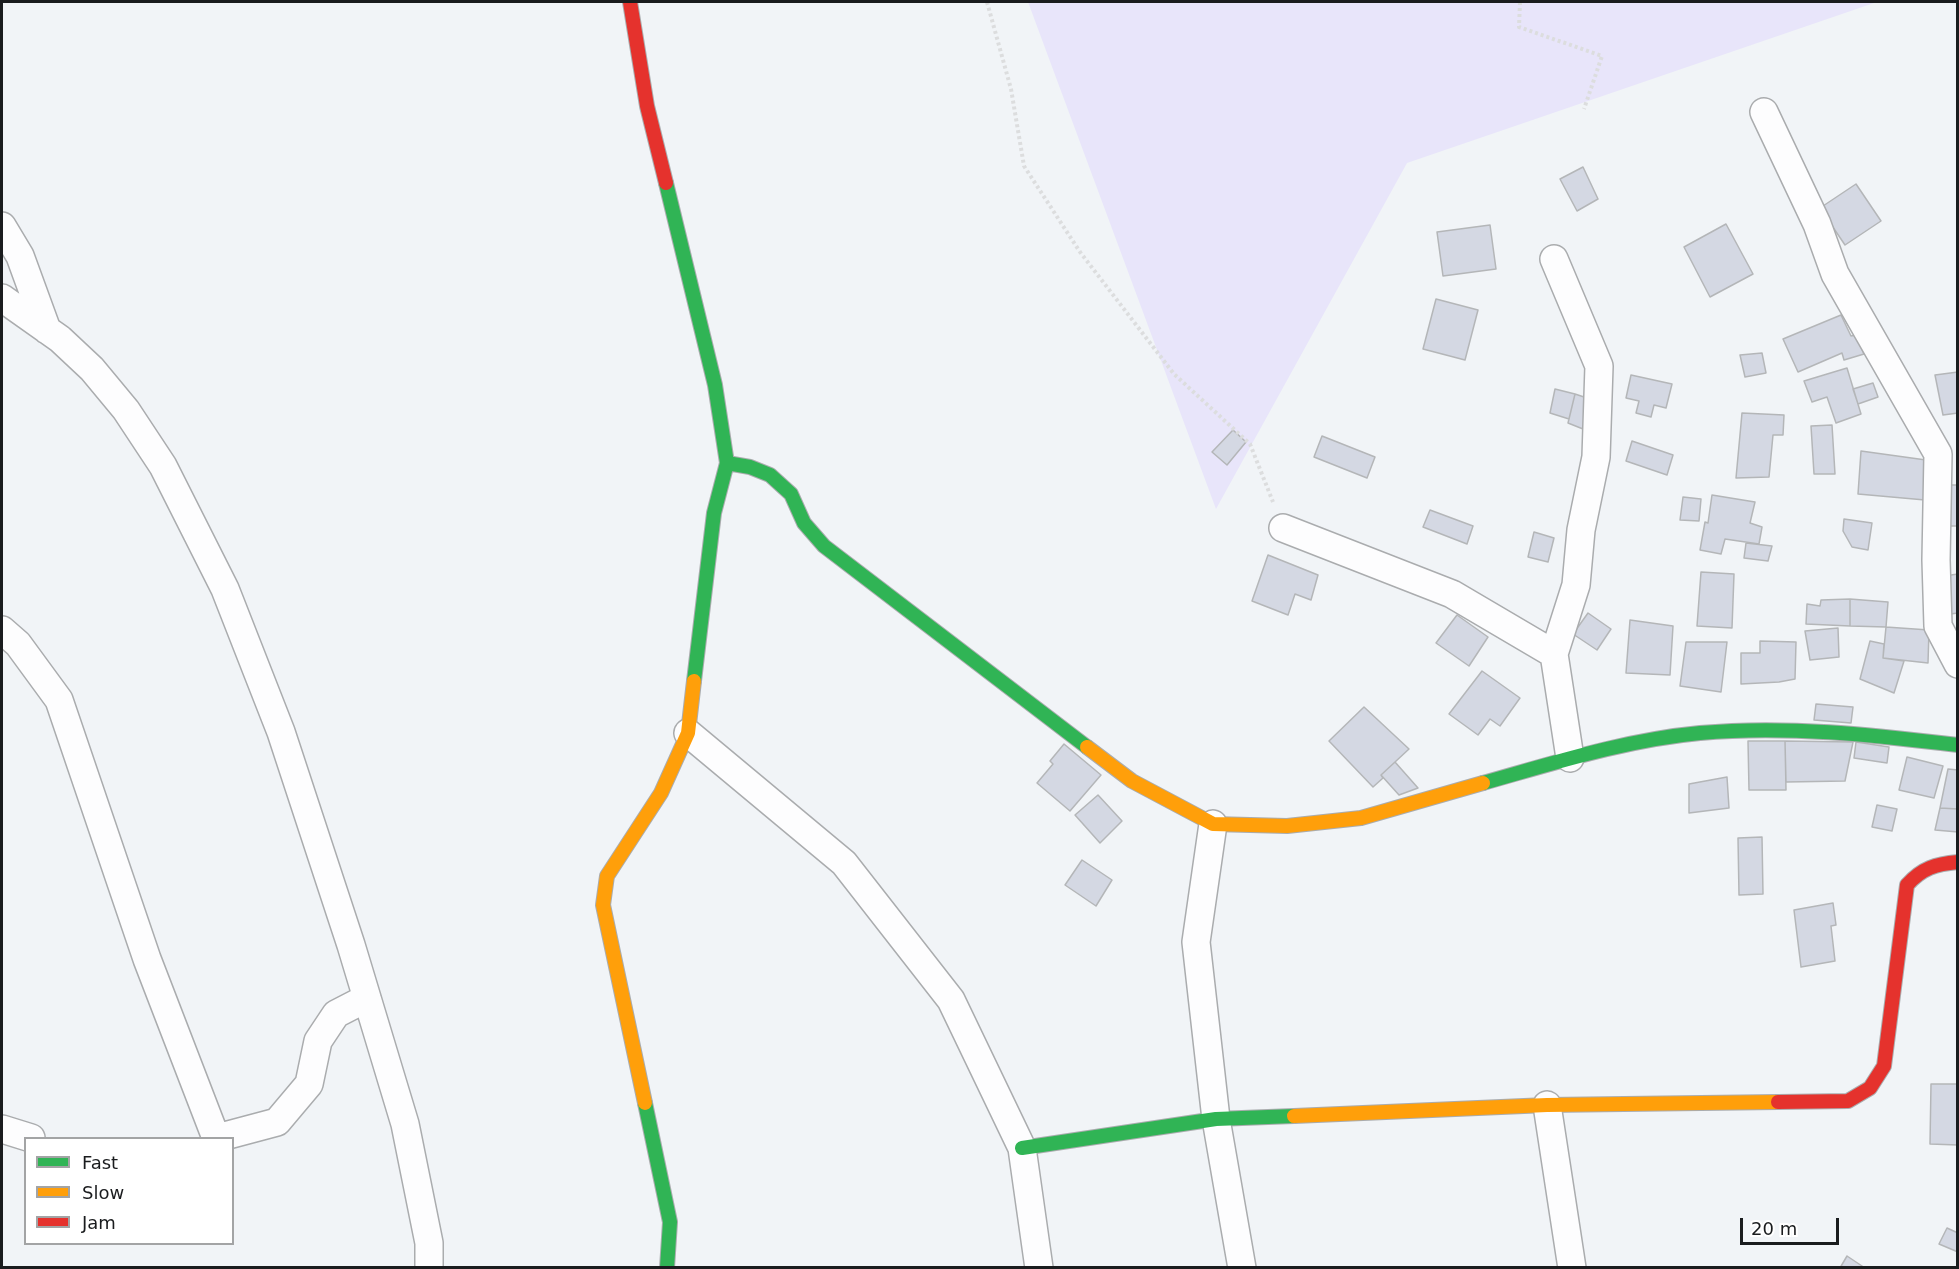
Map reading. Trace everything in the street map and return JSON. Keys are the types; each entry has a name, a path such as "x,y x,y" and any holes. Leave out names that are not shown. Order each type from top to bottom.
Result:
{"street":[{"path":"630,2 647,106 715,385 727,463 714,513 688,733 662,793 607,876 603,905 670,1222 667,1268"},
{"path":"1764,112 1817,224 1835,274 1938,454 1936,560 1938,626 1958,664"},
{"path":"2,226 21,256 47,330"},
{"path":"1554,259 1599,366 1596,457 1581,530 1576,585 1554,654 1570,758"},
{"path":"2,298 60,339 92,369 126,410 163,465 225,589 281,732 405,1124 429,1243 429,1268"},
{"path":"727,463 750,466 770,476 790,494 804,523 824,546 1132,781 1213,824 1287,826 1360,818 1570,758 1619,746 1699,733 1766,730 1860,733 1958,745"},
{"path":"1283,528 1452,594 1554,654"},
{"path":"2,630 18,644 59,700 147,959 217,1137"},
{"path":"688,733 844,863 951,1000 1022,1148 1040,1268"},
{"path":"1213,824 1196,942 1216,1119 1242,1268"},
{"path":"1022,1148 1216,1119 1547,1105 1848,1101 1870,1088 1884,1066 1907,885 1918,872 1934,864 1958,862"},
{"path":"221,1137 277,1122 309,1084 318,1041 336,1014 367,998"},
{"path":"1547,1105 1572,1268"},
{"path":"2,1129 28,1137"}],"path":[{"path":"987,2 1011,88 1024,166 1080,252 1174,374 1250,444 1283,528"},
{"path":"1520,2 1519,27 1602,56 1584,109"}],"shaded area":[{"path":"1028,2 1877,2 1407,163 1216,509"}],"building":[{"path":"1583,167 1598,199 1577,211 1560,179"},
{"path":"1856,184 1881,221 1845,245 1820,208"},
{"path":"1726,224 1753,274 1710,297 1684,247"},
{"path":"1490,225 1496,269 1443,276 1437,232"},
{"path":"1436,299 1478,310 1465,360 1423,349"},
{"path":"1841,315 1851,336 1856,335 1864,354 1844,360 1842,353 1798,372 1783,339"},
{"path":"1762,353 1766,373 1745,377 1740,355"},
{"path":"1847,368 1861,414 1836,423 1827,397 1812,402 1804,381"},
{"path":"1958,372 1958,413 1943,415 1935,375"},
{"path":"1631,375 1672,384 1666,408 1654,405 1651,417 1636,413 1639,401 1626,398"},
{"path":"1873,383 1878,397 1858,404 1853,389"},
{"path":"1555,389 1575,394 1569,419 1550,413"},
{"path":"1575,394 1593,400 1583,429 1568,423"},
{"path":"1742,413 1784,415 1783,435 1773,435 1769,477 1736,478"},
{"path":"1832,425 1835,474 1814,474 1811,426"},
{"path":"1233,430 1246,442 1227,465 1212,452"},
{"path":"1322,436 1375,457 1367,478 1314,457"},
{"path":"1632,441 1673,455 1667,475 1626,461"},
{"path":"1861,451 1926,460 1925,500 1858,494"},
{"path":"1944,485 1958,485 1958,526 1944,526"},
{"path":"1712,495 1755,502 1750,523 1762,527 1759,544 1725,539 1721,554 1700,550 1705,522 1708,523"},
{"path":"1683,497 1701,499 1699,521 1680,520"},
{"path":"1430,510 1473,526 1467,544 1423,527"},
{"path":"1844,519 1872,523 1868,550 1852,547 1843,531"},
{"path":"1534,532 1554,538 1548,562 1528,557"},
{"path":"1746,543 1772,546 1768,561 1744,558"},
{"path":"1268,555 1318,575 1311,600 1295,594 1288,615 1252,601"},
{"path":"1701,572 1734,574 1732,628 1697,626"},
{"path":"1958,574 1958,613 1950,614 1944,576"},
{"path":"1850,599 1888,602 1886,627 1850,626"},
{"path":"1850,599 1850,626 1806,624 1807,604 1820,606 1821,600"},
{"path":"1588,613 1611,629 1597,650 1573,634"},
{"path":"1457,615 1488,637 1469,666 1436,643"},
{"path":"1630,620 1673,626 1670,675 1626,673"},
{"path":"1886,627 1929,630 1928,663 1883,658"},
{"path":"1838,628 1839,657 1810,660 1805,631"},
{"path":"1760,641 1796,642 1795,679 1741,684 1741,653 1760,653"},
{"path":"1870,641 1884,644 1883,658 1904,661 1894,693 1860,679"},
{"path":"1686,642 1727,642 1721,692 1680,686"},
{"path":"1482,671 1520,698 1500,726 1490,719 1478,735 1449,714"},
{"path":"1816,704 1853,707 1851,723 1814,720"},
{"path":"1364,707 1409,749 1381,775 1383,778 1373,787 1329,741"},
{"path":"1748,741 1785,741 1786,790 1749,790"},
{"path":"1785,741 1853,742 1845,781 1786,782"},
{"path":"1856,742 1889,747 1887,763 1854,758"},
{"path":"1064,744 1101,775 1070,811 1037,783 1053,764 1050,761"},
{"path":"1907,757 1943,766 1934,798 1899,790"},
{"path":"1395,762 1418,788 1399,795 1381,775"},
{"path":"1948,769 1958,770 1958,809 1940,808"},
{"path":"1727,777 1729,808 1689,813 1689,784"},
{"path":"1098,795 1122,821 1100,843 1075,815"},
{"path":"1877,805 1897,809 1892,831 1872,827"},
{"path":"1940,808 1958,809 1958,832 1935,830"},
{"path":"1762,837 1763,894 1739,895 1738,838"},
{"path":"1082,860 1112,880 1096,906 1065,885"},
{"path":"1833,903 1836,925 1831,926 1835,961 1801,967 1794,910"},
{"path":"1931,1084 1958,1084 1958,1145 1930,1144"},
{"path":"1947,1228 1958,1233 1958,1252 1939,1244"},
{"path":"1847,1256 1865,1268 1840,1268"}],"traffic: fast":[{"path":"666,183 715,385 727,463 714,513 694,681"},
{"path":"727,463 750,467 770,475 791,494 804,523 824,546 1087,747"},
{"path":"1483,783 1617,747 1700,733 1797,731 1958,745"},
{"path":"645,1103 670,1222 667,1268"},
{"path":"1022,1148 1216,1119 1294,1116"}],"traffic: slow":[{"path":"645,1103 603,905 607,876 661,793 688,733 694,681"},
{"path":"1087,747 1132,781 1213,824 1287,826 1361,818 1483,783"},
{"path":"1294,1116 1547,1105 1778,1102"}],"traffic: jam":[{"path":"630,2 647,106 666,183"},
{"path":"1778,1102 1848,1101 1870,1088 1884,1066 1907,885 1930,868 1958,862"}]}
